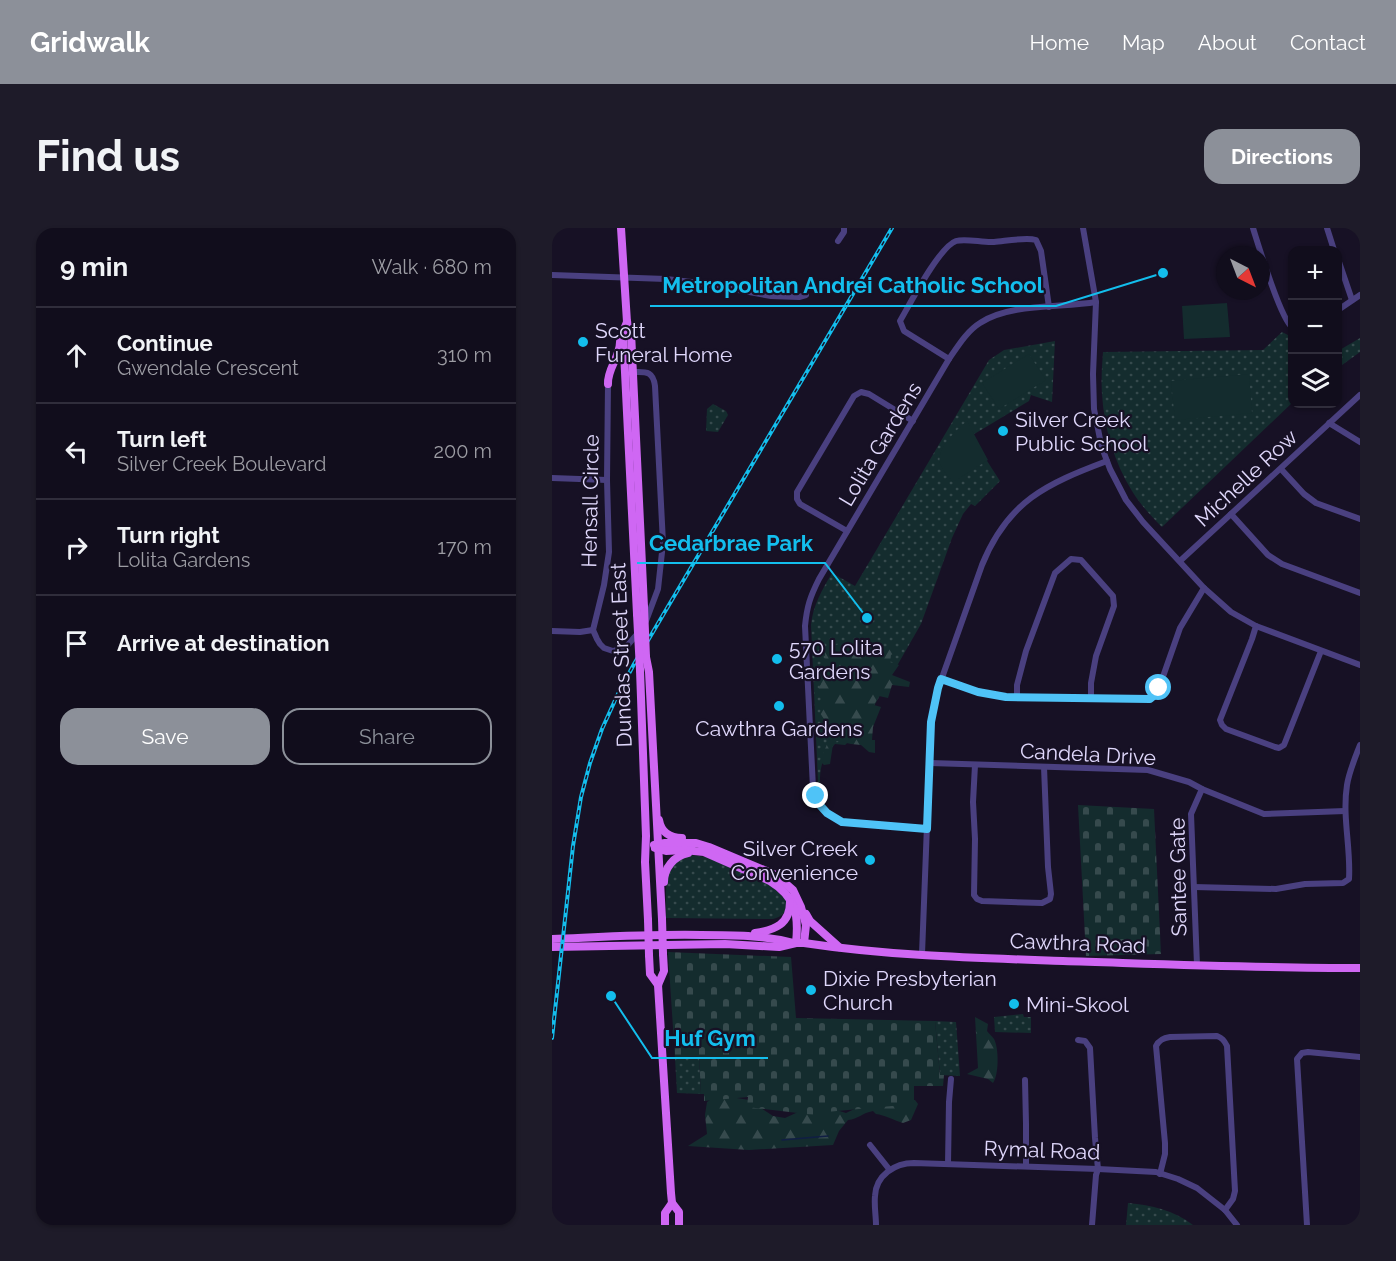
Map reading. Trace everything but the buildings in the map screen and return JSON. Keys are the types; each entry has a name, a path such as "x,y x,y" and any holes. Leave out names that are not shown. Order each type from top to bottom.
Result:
{"main road":[{"name":"Dundas Street East","path":"621,228 627,322 631,332 629,376"},
{"name":"Dundas Street East","path":"627,322 623,332 629,376 640,610 649,955 650,974 658,985"},
{"path":"608,384 623,332"},
{"path":"608,384 617,375 629,376"},
{"name":"Dundas Street East","path":"640,610 649,672 662,920 664,971 658,985 664,1107 672,1203 679,1212 680,1225"},
{"path":"656,799 660,824 664,831 674,838 693,838 697,847 704,852 779,886 790,898 796,910 800,943"},
{"path":"646,846 658,847 666,851 709,847 776,875 793,890 810,921 839,948"},
{"path":"661,906 664,900 664,876 668,867 676,858 697,847"},
{"path":"743,935 770,930 778,926 790,910 790,898"},
{"path":"800,943 806,925 801,907"},
{"name":"Cawthra Road","path":"552,939 683,934 743,935 886,953 1197,965 1360,968"},
{"name":"Cawthra Road","path":"552,947 694,944 779,947 800,943"},
{"name":"Dundas Street East","path":"666,1225 665,1213 672,1203"}],"street":[{"path":"838,241 844,228"},
{"path":"1083,228 1096,302 1093,397 1100,439 1107,461 1126,500 1143,522 1204,588 1231,612 1256,626 1360,665"},
{"path":"1253,228 1288,324"},
{"path":"1327,228 1333,246"},
{"path":"949,358 904,331 900,321 938,257 947,247 957,241 1016,241 1028,238 1036,240 1041,251 1049,307"},
{"path":"1342,271 1352,300"},
{"path":"552,275 682,280 771,296 806,295"},
{"path":"1342,307 1360,295"},
{"name":"Lolita Gardens","path":"927,829 842,822 827,813 818,803 813,789 805,626 807,607 819,579 847,531 949,358 965,337 978,324 1007,311 1096,302"},
{"path":"552,631 593,630 604,648 616,651 626,647 643,628 655,599 663,543 655,382 649,373 629,376"},
{"name":"Hensall Circle","path":"593,630 608,566 608,384"},
{"path":"847,531 800,504 797,492 854,396 861,392 869,394 913,421"},
{"name":"Michelle Row","path":"1180,561 1360,395"},
{"path":"1329,423 1360,442"},
{"path":"922,954 931,722 938,688 982,565 1002,526 1021,505 1044,489 1107,461"},
{"path":"1281,469 1304,494 1316,503 1360,519"},
{"path":"552,478 607,480"},
{"path":"1231,514 1268,555 1282,564 1360,593"},
{"path":"1017,697 1017,685 1026,651 1055,573 1071,559 1081,560 1113,596 1114,606 1096,656 1091,698"},
{"path":"941,679 978,692 1006,697 1150,699 1159,688 1180,628 1204,588"},
{"path":"1256,626 1221,720 1226,729 1275,747 1280,748 1284,745 1321,651"},
{"path":"1194,887 1276,889 1305,884 1343,883 1349,879 1346,788 1360,745"},
{"name":"Candela Drive","path":"930,763 1148,770 1189,782 1263,814 1345,811"},
{"path":"975,765 974,895 982,901 1042,903 1050,899 1052,894 1048,867 1044,767"},
{"name":"Santee Gate","path":"1197,965 1191,814 1202,789"},
{"path":"1160,1174 1165,1143 1156,1046 1163,1038 1217,1036 1227,1046 1235,1191 1233,1199 1225,1210"},
{"path":"1078,1040 1085,1041 1090,1048 1098,1169 1092,1225"},
{"path":"1307,1225 1297,1059 1302,1053 1308,1052 1360,1057"},
{"path":"948,1164 951,1079"},
{"path":"1025,1080 1026,1166"},
{"path":"870,1145 889,1170 881,1178 876,1190 876,1225"},
{"name":"Rymal Road","path":"889,1170 908,1163 1098,1169 1160,1174 1197,1188 1225,1210 1237,1225"}],"green space":[{"path":"1227,303 1230,337 1184,339 1182,306"},
{"path":"1282,332 1288,335 1288,407 1162,527 1132,491 1111,444 1102,394 1103,352 1263,350"},
{"path":"1360,338 1360,352 1342,365 1342,349"},
{"path":"1055,341 1052,402 1031,395 1029,401 971,436 1000,481 975,506 971,504 963,514 921,624 859,732 845,745 835,744 828,753 823,762 820,782 818,782 811,625 816,604 825,585 832,573 855,586 989,360 1004,350"},
{"path":"1029,354 1046,380 999,409 982,383"},
{"path":"1249,374 1252,413 1175,420 1171,381"},
{"path":"713,404 726,411 728,415 718,432 706,431 707,409"},
{"path":"967,421 988,460 953,482 941,466 941,453 947,441"},
{"path":"839,644 857,648 876,648 882,652 895,648 896,652 891,655 890,662 899,665 892,675 910,682 909,687 892,685 888,698 879,696 874,705 881,707 873,727 872,740 875,740 875,753 869,752 861,745 837,741 833,744 830,764 824,765 820,761 828,742 824,732 826,722 820,713 823,702 818,691 821,683 820,677 827,670 826,650"},
{"path":"1078,805 1154,809 1161,954 1086,956"},
{"path":"691,855 706,857 770,884 786,900 784,912 773,919 666,918 666,888 669,873 678,860"},
{"path":"668,952 791,957 796,1018 935,1021 940,1075 944,1075 943,1086 914,1086 914,1104 826,1112 823,1116 747,1107 748,1097 704,1101 704,1094 701,1094 699,1056 675,1058"},
{"path":"1023,1014 1024,1017 1031,1017 1031,1033 995,1032 994,1017"},
{"path":"975,1017 988,1024 987,1031 996,1043 997,1068 993,1083 988,1079 967,1074 978,1068"},
{"path":"935,1021 956,1022 960,1076 940,1075"},
{"path":"699,1056 701,1094 677,1093 675,1058"},
{"path":"718,1095 749,1100 773,1116 785,1118 796,1113 818,1111 836,1110 846,1113 865,1104 893,1100 915,1100 918,1104 911,1120 903,1123 873,1111 848,1120 839,1131 833,1145 749,1150 688,1146 707,1134 705,1115 707,1102"},
{"path":"1128,1203 1162,1209 1193,1225 1126,1225"}],"waterway":[{"path":"782,1140 828,1136"}],"railway":[{"path":"552,1038 573,846 581,797 602,729 634,664 892,228"}],"place":[{"name":"Metropolitan Andrei Catholic School","path":"1163,273"},
{"name":"Scott Funeral Home","path":"583,342"},
{"name":"Silver Creek Public School","path":"1003,431"},
{"name":"Cedarbrae Park","path":"867,618"},
{"name":"570 Lolita Gardens","path":"777,659"},
{"name":"Cawthra Gardens","path":"779,706"},
{"name":"Silver Creek Convenience","path":"870,860"},
{"name":"Dixie Presbyterian Church","path":"811,990"},
{"name":"Huf Gym","path":"611,996"},
{"name":"Mini-Skool","path":"1014,1004"}],"route":[{"path":"816,796 818,803 827,813 842,822 927,829 931,722 941,679 978,692 1006,697 1150,699 1159,688"}]}
